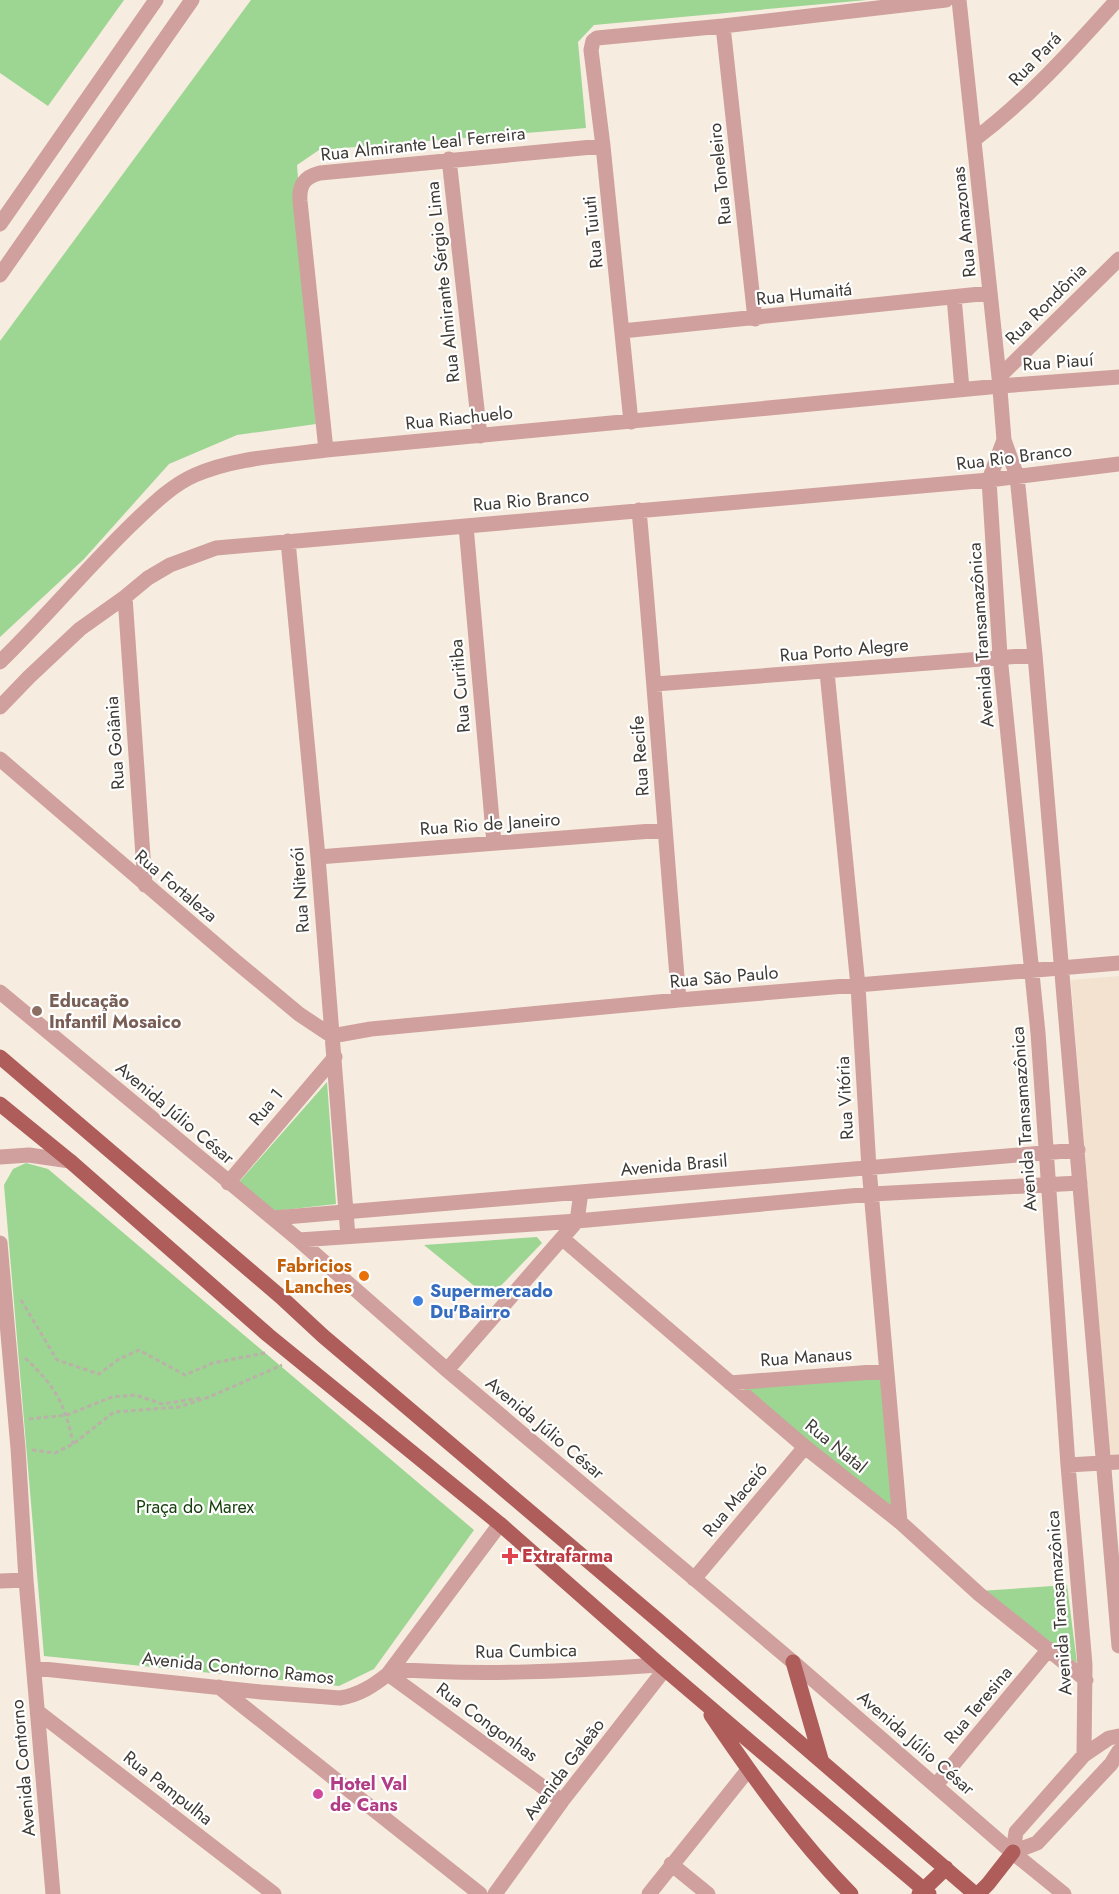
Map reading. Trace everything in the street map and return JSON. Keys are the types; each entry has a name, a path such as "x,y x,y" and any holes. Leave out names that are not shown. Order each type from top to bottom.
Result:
{"main road":[{"path":"0,1057 977,1894 1015,1853"},
{"path":"3,1111 70,1161 291,1354 500,1524 924,1893 946,1868"},
{"path":"793,1662 821,1760"},
{"path":"699,1697 748,1770 831,1874 851,1894"}],"street":[{"path":"0,224 156,0"},
{"path":"0,275 192,0"},
{"path":"723,26 946,0"},
{"name":"Rua Amazonas","path":"959,0 1000,382 1004,440 1017,476"},
{"name":"Rua Pará","path":"975,139 1040,84 1117,0"},
{"name":"Rua Tuiuti","path":"631,422 591,47 594,39 723,26"},
{"name":"Rua Toneleiro","path":"723,26 755,319"},
{"name":"Rua Almirante Leal Ferreira","path":"326,450 300,193 302,185 308,178 320,173 449,159 603,146"},
{"name":"Rua Almirante Sérgio Lima","path":"449,159 480,436"},
{"name":"Rua Rondônia","path":"1000,382 1119,259"},
{"name":"Rua Humaitá","path":"622,331 990,293"},
{"path":"954,297 962,389"},
{"name":"Rua Piauí","path":"1000,382 1119,377"},
{"name":"Rua Riachuelo","path":"0,662 108,547 145,512 180,484 194,476 235,462 326,450 962,389 1000,382"},
{"name":"Rua Amazonas","path":"989,480 1004,440"},
{"name":"Rua Rio Branco","path":"0,706 80,629 148,578 170,565 216,548 989,480 1119,464"},
{"path":"1017,476 1035,655 1119,1646"},
{"name":"Avenida Transamazônica","path":"989,480 1000,656 1032,970 1086,1680 1084,1755"},
{"name":"Rua Recife","path":"639,510 679,1000"},
{"name":"Rua Curitiba","path":"466,526 494,843"},
{"name":"Rua Niterói","path":"288,541 318,857 348,1237"},
{"name":"Rua Goiânia","path":"125,597 145,885"},
{"name":"Rua Porto Alegre","path":"655,684 1035,655"},
{"name":"Rua Vitória","path":"826,672 858,986 869,1168 900,1522"},
{"name":"Rua Fortaleza","path":"0,759 299,1014 332,1036"},
{"name":"Rua Rio de Janeiro","path":"318,857 665,830"},
{"name":"Rua São Paulo","path":"332,1036 371,1029 679,1000 1119,963"},
{"name":"Avenida Júlio César","path":"0,992 299,1240 447,1370 1064,1894"},
{"name":"Rua 1","path":"228,1183 334,1057"},
{"name":"Avenida Brasil","path":"273,1218 1078,1150"},
{"path":"0,1157 29,1155 70,1161"},
{"path":"299,1240 577,1221 872,1194 1080,1183"},
{"path":"447,1370 577,1221 581,1192"},
{"name":"Rua Natal","path":"563,1239 805,1447 900,1522 979,1593 1086,1680"},
{"name":"Avenida Contorno","path":"0,1243 53,1888"},
{"name":"Rua Manaus","path":"730,1383 886,1371"},
{"name":"Rua Maceió","path":"694,1579 805,1447"},
{"path":"1068,1465 1119,1462"},
{"name":"Avenida Contorno Ramos","path":"34,1668 340,1698 369,1688 390,1672 500,1524"},
{"path":"0,1581 26,1580"},
{"name":"Rua Teresina","path":"936,1785 1049,1650"},
{"name":"Rua Cumbica","path":"390,1672 576,1671 663,1667"},
{"name":"Avenida Galeão","path":"495,1894 663,1667"},
{"name":"Rua Congonhas","path":"390,1672 562,1801"},
{"path":"219,1687 480,1894"},
{"name":"Rua Pampulha","path":"38,1712 274,1894"},
{"path":"1119,1736 1109,1738 1084,1755 1016,1832 1015,1853 1036,1843 1111,1764 1119,1751"},
{"path":"649,1894 748,1770"},
{"path":"671,1864 708,1894"},
{"path":"53,1888 68,1894"}],"path":[{"path":"21,1300 57,1360 99,1374 118,1359 139,1350 185,1375 213,1363 291,1354"},
{"path":"9,1343 48,1380 67,1415 73,1444"},
{"path":"18,1448 54,1453 73,1444 114,1412 179,1407 209,1397 291,1354"},
{"path":"16,1420 67,1415 112,1396 136,1395 162,1404 209,1397"}],"shaded area":[{"path":"1119,976 1119,1455 1109,1456 1071,980"}],"green space":[{"path":"0,0 124,0 48,106 0,73"},
{"path":"251,0 867,0 594,25 578,42 586,128 319,150 297,165 316,424 237,435 169,464 84,559 0,637 0,341"},
{"path":"327,1082 336,1204 274,1211 239,1182"},
{"name":"Praça do Marex","path":"26,1163 48,1169 474,1530 374,1669 339,1686 44,1656 4,1185 13,1169"},
{"path":"537,1237 542,1243 489,1298 424,1245"},
{"path":"886,1372 899,1524 736,1382"},
{"path":"1067,1585 1077,1663 980,1591"}],"place":[{"name":"Educação Infantil Mosaico","path":"37,1011"},
{"name":"Fabricios Lanches","path":"364,1276"},
{"name":"Supermercado Du'Bairro","path":"418,1301"},
{"name":"Extrafarma","path":"510,1556"},
{"name":"Hotel Val de Cans","path":"318,1794"}]}
